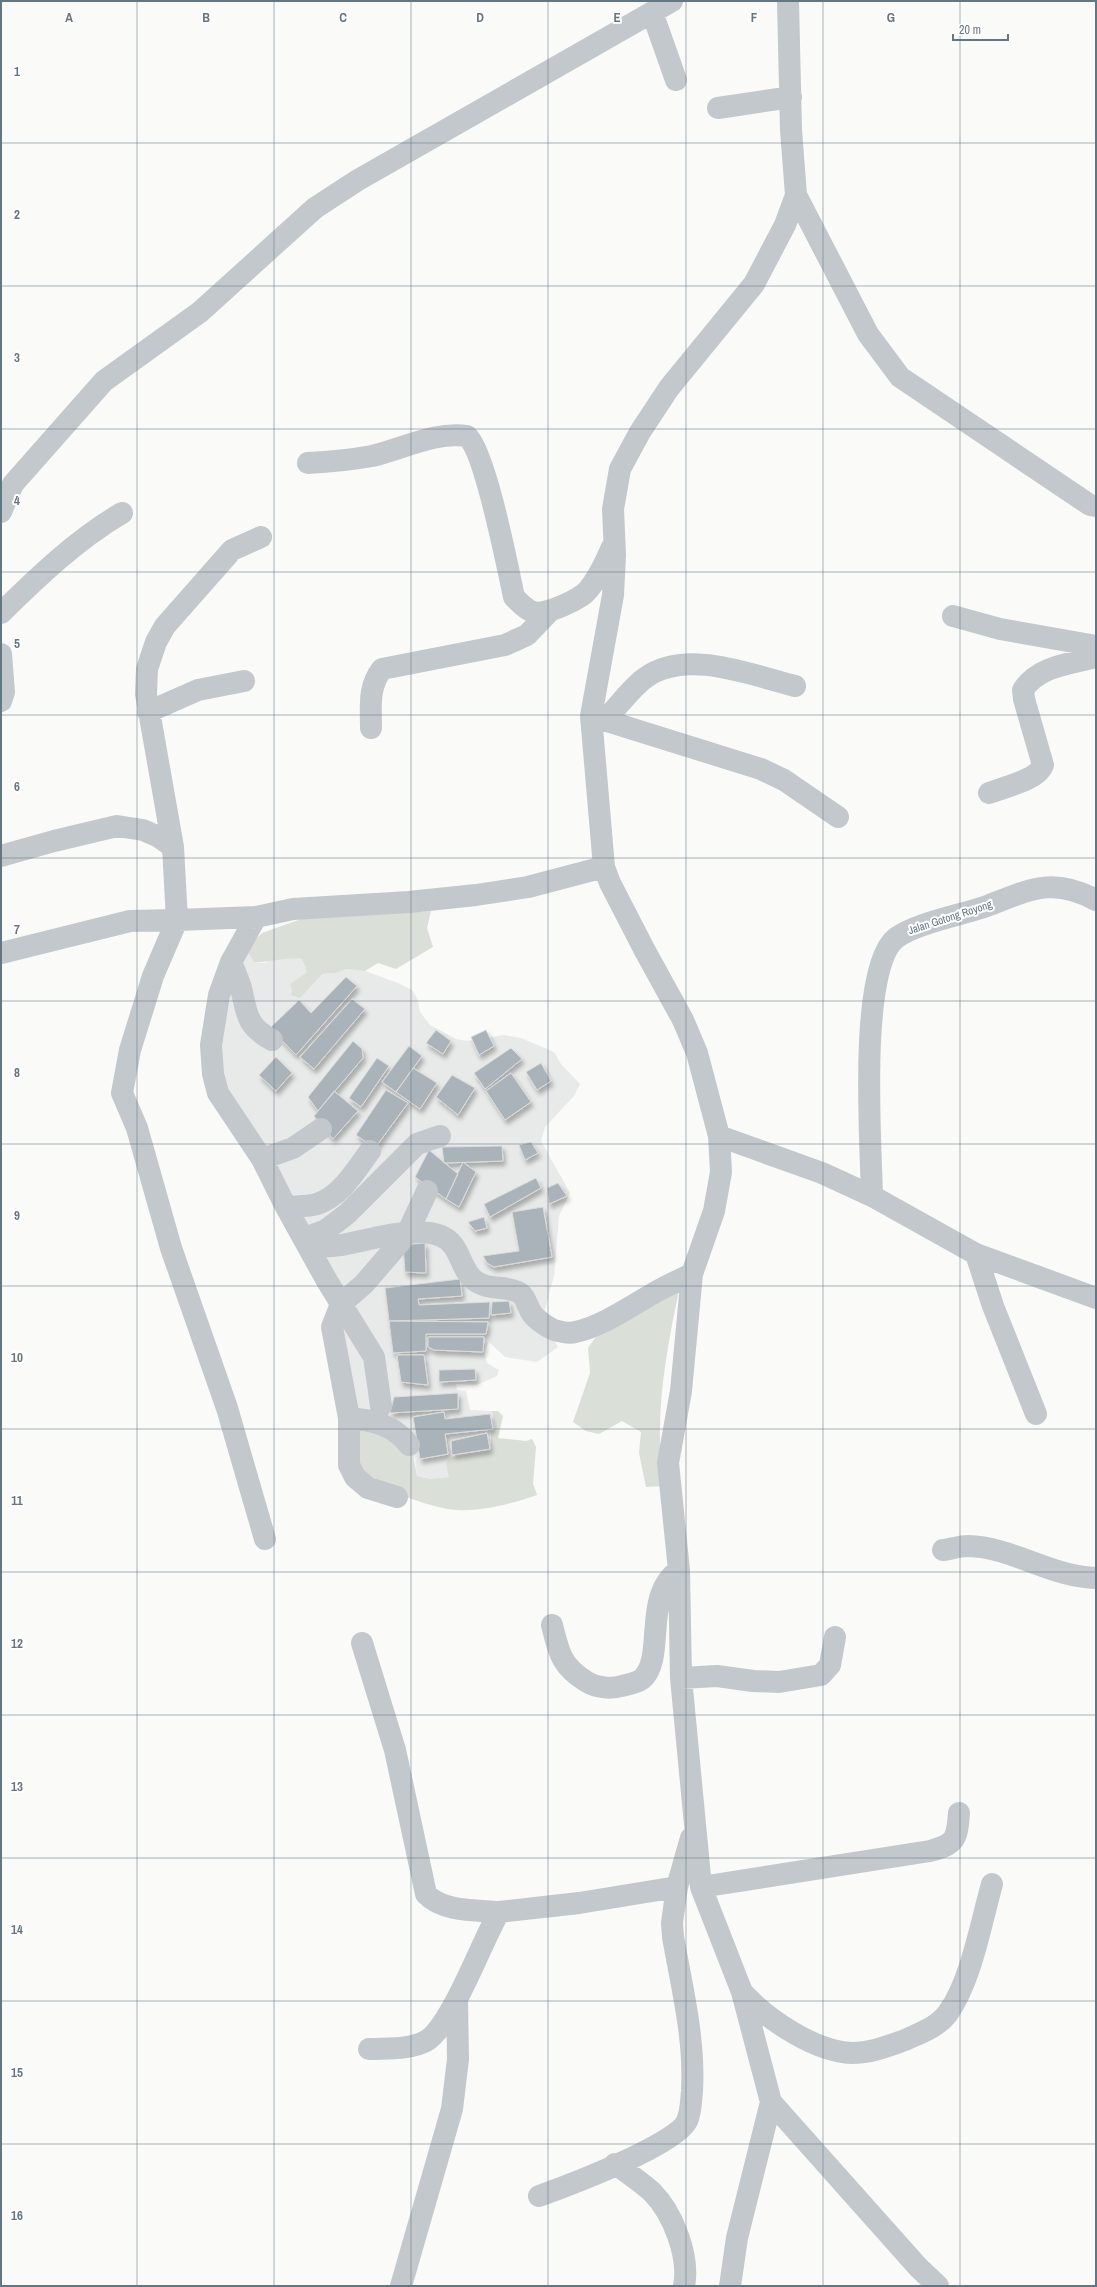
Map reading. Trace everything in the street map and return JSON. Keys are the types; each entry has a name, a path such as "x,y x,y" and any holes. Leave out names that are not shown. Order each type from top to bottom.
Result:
{"street":[{"path":"1,512 13,484 104,381 200,312 315,208 358,180 672,1"},
{"path":"788,1 791,130 796,195 868,334 900,378 1094,505"},
{"path":"652,12 676,80"},
{"path":"718,108 791,97"},
{"path":"796,195 785,225 754,284 670,388 640,432 620,469 613,509 613,595 598,718 604,867 610,883 683,1020 697,1053 719,1136 721,1172 714,1211 692,1274 681,1391 668,1463 679,1570 681,1678 694,1827 701,1887 742,1992 771,2102 918,2267 938,2286"},
{"path":"308,463 344,461 433,439 460,435 467,436 475,447 486,479 514,597 525,608 535,613 550,611"},
{"path":"1,613 51,564 79,541 122,513"},
{"path":"261,537 232,550 165,626 156,642 147,669 146,694 148,712 173,847 177,920 153,976 130,1050 122,1093 137,1128 171,1248 227,1408 265,1539"},
{"path":"371,728 370,693 375,678 382,669 505,645 527,635 550,611 588,591 602,569 614,542"},
{"path":"953,616 1000,629 1096,646"},
{"path":"1,654 4,692 1,701"},
{"path":"989,793 1035,775 1042,770 1043,765 1024,699 1023,690 1030,680 1046,670 1096,657"},
{"path":"598,718 645,678 665,668 686,664 706,664 795,686"},
{"path":"148,712 198,690 244,681"},
{"path":"598,718 761,769 784,780 838,817"},
{"path":"1,856 54,841 117,826 143,830 159,837 173,847"},
{"path":"1,953 130,921 256,917 293,909 409,902 521,888 604,867"},
{"name":"Jalan Gotong Royong","path":"872,1196 870,1108 872,999 880,967 890,944 904,932 986,906 1033,888 1049,886 1070,890 1096,900"},
{"path":"256,917 231,962 220,995 211,1045 213,1074 218,1093 230,1113 262,1158 286,1207 341,1304 374,1357 381,1406"},
{"path":"231,962 242,991 245,1013 260,1034 272,1040"},
{"path":"262,1158 293,1148 321,1129"},
{"path":"306,1242 326,1230 347,1214 417,1144 440,1136"},
{"path":"719,1136 822,1173 872,1196 976,1254 1096,1298"},
{"path":"286,1207 317,1204 336,1192 349,1181 370,1151"},
{"path":"397,1497 368,1488 355,1478 349,1465 349,1418 332,1327 341,1304 364,1284 407,1234 427,1191"},
{"path":"306,1242 340,1246 407,1234 420,1233 441,1236 452,1243 458,1252 468,1274 475,1281 485,1287 517,1292 523,1296 531,1313 546,1326 563,1332 575,1332 612,1317 655,1292 692,1274"},
{"path":"976,1254 993,1306 1036,1414"},
{"path":"349,1418 371,1420 392,1428 409,1445"},
{"path":"943,1550 967,1546 986,1549 1065,1574 1081,1578 1096,1578"},
{"path":"552,1625 559,1654 564,1663 578,1676 594,1686 616,1688 642,1680 650,1666 662,1590 671,1576 679,1570"},
{"path":"681,1678 717,1676 753,1682 779,1682 821,1676 830,1665 835,1637"},
{"path":"362,1643 395,1750 426,1894 431,1900 448,1906 499,1912 579,1904 677,1887"},
{"path":"701,1887 930,1851 947,1847 955,1839 959,1813"},
{"path":"539,2196 660,2144 677,2132 687,2122 691,2107 693,2064 689,2025 673,1937 672,1923 677,1887 694,1827"},
{"path":"742,1992 758,2009 784,2026 821,2046 852,2053 878,2050 924,2032 941,2020 954,2003 965,1978 992,1884"},
{"path":"369,2049 411,2046 426,2040 444,2022 457,1999 499,1912"},
{"path":"401,2286 452,2109 458,2058 457,1999"},
{"path":"730,2286 737,2238 771,2102"},
{"path":"615,2164 653,2194 667,2213 683,2247 684,2286"}],"shaded area":[{"path":"431,911 427,928 433,947 396,969 378,963 365,971 347,969 336,973 322,974 300,998 291,995 292,990 290,984 307,972 302,959 290,958 266,962 254,962 247,951 248,947 262,933 304,918"},
{"path":"247,951 254,962 266,963 271,959 290,957 302,959 307,972 290,984 292,990 322,974 336,973 347,969 365,971 398,983 412,990 418,1000 420,1012 430,1025 456,1039 467,1041 504,1035 521,1038 554,1052 561,1064 580,1084 574,1096 545,1127 541,1141 570,1193 559,1216 554,1276 543,1317 558,1347 537,1362 505,1357 489,1342 484,1352 487,1363 499,1370 497,1376 477,1385 456,1384 457,1390 466,1391 470,1410 492,1411 495,1429 490,1438 491,1452 452,1457 449,1477 430,1479 417,1476 415,1458 363,1424 337,1341 352,1314 221,1085 223,1017 229,992"},
{"path":"680,1286 666,1361 661,1411 661,1461 664,1486 646,1487 639,1453 641,1432 622,1421 599,1434 586,1431 573,1422 590,1373 588,1348 601,1330"},
{"path":"492,1411 498,1411 503,1416 498,1438 526,1441 532,1439 536,1447 533,1484 537,1495 491,1508 454,1510 412,1499 363,1477 352,1439 358,1424 412,1449 417,1476 430,1479 449,1477 446,1463 452,1457 491,1451 491,1432 495,1429"}],"building":[{"path":"346,977 357,986 296,1055 270,1028 299,1000 311,1013"},
{"path":"352,999 365,1009 314,1069 300,1057"},
{"path":"436,1030 451,1041 443,1054 426,1043"},
{"path":"486,1030 494,1046 479,1055 471,1037"},
{"path":"353,1041 362,1049 363,1058 318,1111 308,1097"},
{"path":"409,1046 422,1056 396,1092 382,1082"},
{"path":"511,1048 522,1059 485,1089 474,1073"},
{"path":"276,1057 292,1073 276,1091 259,1075"},
{"path":"377,1058 389,1066 361,1107 349,1098"},
{"path":"541,1063 551,1081 537,1090 526,1072"},
{"path":"413,1068 437,1083 420,1109 396,1092"},
{"path":"511,1073 531,1102 505,1120 486,1091"},
{"path":"452,1075 475,1088 458,1115 436,1097"},
{"path":"386,1090 408,1103 375,1148 356,1135"},
{"path":"334,1091 358,1111 333,1139 314,1116"},
{"path":"531,1142 538,1153 525,1160 519,1145"},
{"path":"502,1146 503,1161 444,1163 442,1147"},
{"path":"429,1150 458,1174 446,1199 415,1177"},
{"path":"463,1162 476,1172 459,1207 446,1199"},
{"path":"536,1178 541,1188 490,1217 484,1204"},
{"path":"558,1183 567,1196 549,1204 547,1188"},
{"path":"543,1207 552,1257 494,1267 487,1263 483,1256 519,1251 512,1212"},
{"path":"484,1217 487,1228 475,1231 468,1222"},
{"path":"425,1243 426,1273 405,1272 403,1245"},
{"path":"460,1279 462,1296 418,1299 419,1305 490,1302 489,1318 389,1321 385,1288"},
{"path":"509,1301 511,1313 491,1315 492,1302"},
{"path":"389,1321 488,1322 486,1334 426,1334 426,1351 393,1353"},
{"path":"428,1337 484,1337 483,1352 434,1350 428,1347"},
{"path":"397,1355 424,1355 428,1385 401,1382"},
{"path":"475,1369 476,1380 439,1382 439,1370"},
{"path":"458,1393 458,1409 390,1413 394,1397"},
{"path":"444,1412 445,1419 490,1414 493,1429 445,1434 448,1454 420,1459 413,1417"},
{"path":"487,1433 490,1449 452,1455 451,1441"}]}
